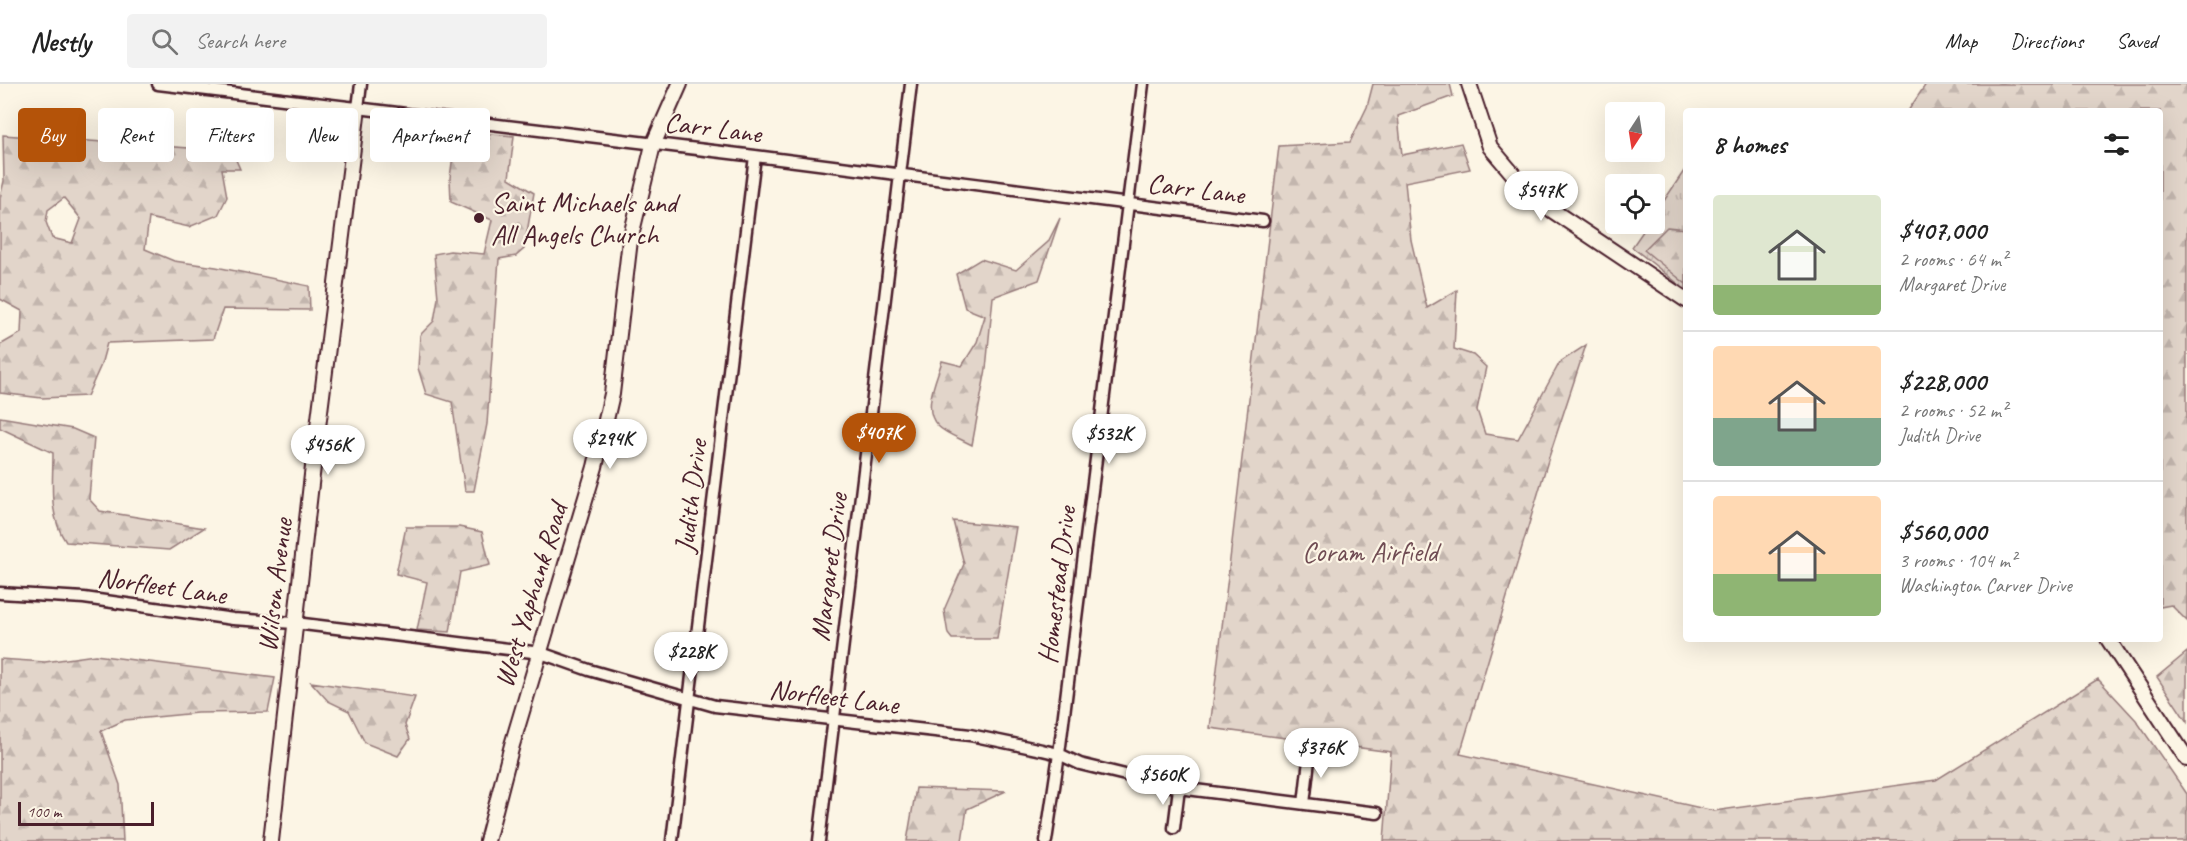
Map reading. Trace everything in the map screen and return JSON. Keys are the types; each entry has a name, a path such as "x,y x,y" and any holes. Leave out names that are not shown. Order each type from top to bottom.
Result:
{"street":[{"name":"Carr Lane","path":"158,84 755,156 1263,221"},
{"name":"Wilson Avenue","path":"358,108 361,84"},
{"name":"West Yaphank Road","path":"487,841 512,745 595,467 612,393 630,240 653,145 680,84"},
{"name":"Margaret Drive","path":"819,841 911,84"},
{"name":"Homestead Drive","path":"1046,841 1059,754 1143,84"},
{"path":"1469,84 1490,147 1510,174 1528,192 1683,298"},
{"name":"Judith Drive","path":"672,841 755,156"},
{"name":"Wilson Avenue","path":"271,841 351,162"},
{"name":"Norfleet Lane","path":"0,593 54,595 233,619 295,623 541,653 589,670 715,706 970,735 1059,754 1080,764 1179,788 1377,813"},
{"path":"2110,642 2187,759"},
{"path":"1304,804 1310,751"},
{"path":"1174,828 1179,788"}],"green space":[{"name":"Coram Airfield","path":"1373,84 1450,84 1453,96 1398,116 1402,155 1461,143 1470,169 1405,182 1411,240 1427,308 1457,290 1454,349 1473,355 1486,367 1477,410 1485,434 1518,439 1560,362 1586,345 1549,457 1460,754 1714,811 1936,780 2098,679 2136,720 2187,794 2187,841 1384,841 1391,752 1210,728 1279,146 1350,142 1367,107"},
{"path":"1926,84 2187,84 2187,621 2171,605 2163,606 2163,108 1910,108"},
{"path":"490,134 514,136 509,178 534,193 524,249 516,256 499,259 487,424 474,491 465,491 452,402 426,394 418,368 420,335 434,321 438,298 434,254 450,251 484,254 492,220 451,202 452,162 490,162"},
{"path":"3,135 18,136 18,162 86,162 86,141 98,142 98,162 174,162 174,147 186,148 186,162 237,162 240,169 222,169 227,197 218,215 189,227 149,218 145,249 174,261 309,286 310,310 223,309 213,339 107,343 101,365 87,396 42,398 0,393 0,345 21,333 22,311 0,299 0,198 4,181","holes":["64,198 81,219 72,243 52,238 46,222 48,210"]},
{"path":"1683,172 1683,288 1632,247 1641,234 1665,234 1665,199"},
{"path":"1060,218 1039,280 993,297 986,369 972,445 938,426 933,419 930,403 942,361 962,366 977,342 985,316 965,308 956,274 981,259 1016,270 1048,242"},
{"path":"1667,227 1683,229 1683,282 1644,250 1660,234 1665,234"},
{"path":"0,417 73,429 94,438 89,499 100,511 204,528 169,550 66,542 60,532 54,511 53,453 0,428"},
{"path":"953,521 1016,527 997,639 952,639 948,634 944,610 964,564"},
{"path":"406,527 459,527 482,532 490,565 460,572 450,632 417,630 427,582 396,574"},
{"path":"2187,652 2187,722 2157,677"},
{"path":"95,655 275,678 268,712 197,713 125,720 101,731 120,785 123,841 0,841 0,659 45,662"},
{"path":"311,682 415,697 405,725 410,739 398,756 365,743 349,711 328,701"},
{"path":"916,788 1006,791 967,809 962,841 907,841"}],"place":[{"name":"Saint Michaels and All Angels Church","path":"479,218"}]}
